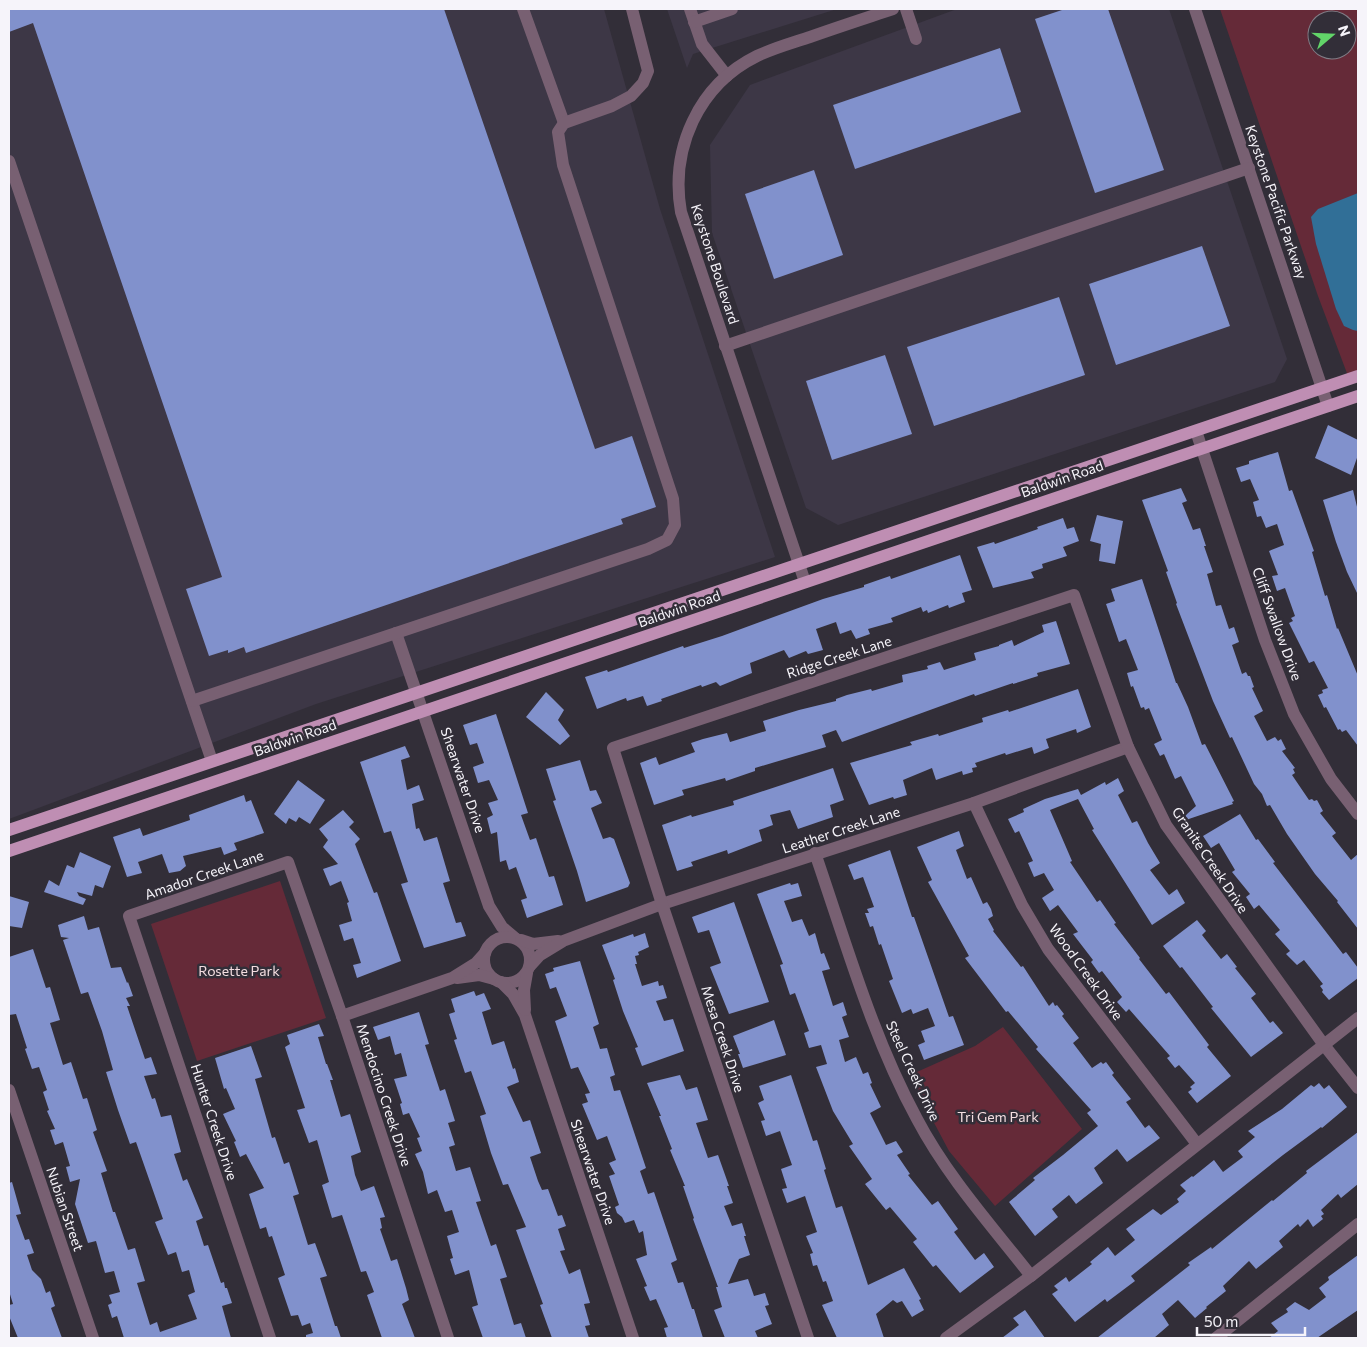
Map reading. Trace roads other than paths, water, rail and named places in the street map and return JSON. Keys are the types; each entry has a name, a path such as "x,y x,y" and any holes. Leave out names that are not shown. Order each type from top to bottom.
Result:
{"main road":[{"name":"Baldwin Road","path":"9,830 1358,376"},
{"name":"Baldwin Road","path":"9,851 1358,396"}],"street":[{"path":"522,9 564,123"},
{"path":"192,701 648,549 667,540 675,525 673,499 563,165 558,132 564,123 612,106 632,96 643,84 648,71 632,9"},
{"path":"690,9 702,44 727,76"},
{"path":"694,22 732,9"},
{"name":"Keystone Boulevard","path":"805,582 681,212 677,182 681,152 691,124 707,98 727,76 741,65 772,50 893,9"},
{"path":"906,9 916,39"},
{"name":"Keystone Pacific Parkway","path":"1195,9 1328,406"},
{"path":"9,161 212,761"},
{"path":"725,346 1248,168"},
{"name":"Cliff Swallow Drive","path":"1196,431 1265,640 1294,714 1331,779 1358,814"},
{"name":"Granite Creek Drive","path":"1074,595 1128,747 1166,825 1324,1045 1358,1088"},
{"name":"Ridge Creek Lane","path":"613,748 1074,595"},
{"name":"Shearwater Drive","path":"396,633 490,906 502,927 517,939"},
{"name":"Leather Creek Lane","path":"528,970 540,955 563,941 662,904 974,803 1128,747"},
{"name":"Mesa Creek Drive","path":"613,748 662,904 808,1338"},
{"name":"Wood Creek Drive","path":"974,803 1022,905 1048,949 1197,1144"},
{"name":"Steel Creek Drive","path":"815,853 881,1043 917,1120 942,1162 1031,1276"},
{"name":"Amador Creek Lane","path":"129,916 288,862"},
{"name":"Mendocino Creek Drive","path":"288,862 342,1016 448,1338"},
{"name":"Shearwater Drive","path":"486,950 492,932 490,906"},
{"name":"Hunter Creek Drive","path":"129,916 270,1338"},
{"path":"342,1016 452,978 476,963 499,937 517,939 529,952 528,970 515,982 497,981 479,976 452,978"},
{"name":"Leather Creek Lane","path":"517,939 537,944 563,941"},
{"path":"486,950 485,967 497,981"},
{"name":"Shearwater Drive","path":"525,1015 524,990 528,970"},
{"name":"Shearwater Drive","path":"497,981 513,994 525,1015 633,1338"},
{"path":"946,1338 1031,1276 1358,1018"},
{"name":"Nubian Street","path":"9,1090 93,1338"},
{"path":"1216,1338 1358,1224"}],"water":[{"path":"1358,193 1358,331 1344,326 1336,309 1316,244 1311,217 1318,209"}],"park label":[{"name":"Rosette Park","path":"239,971"},
{"name":"Tri Gem Park","path":"998,1117"}]}
